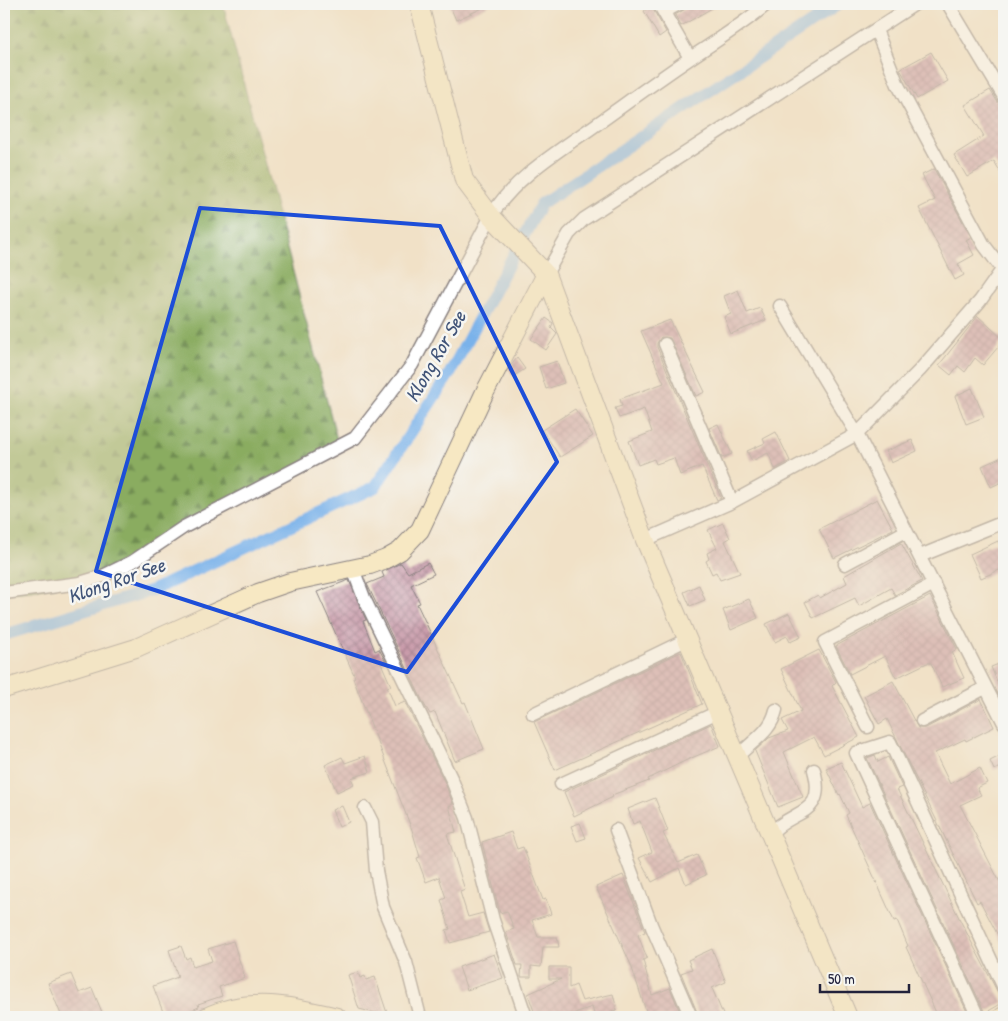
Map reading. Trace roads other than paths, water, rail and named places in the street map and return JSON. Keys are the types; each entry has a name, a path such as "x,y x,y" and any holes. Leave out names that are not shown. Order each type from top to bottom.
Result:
{"street":[{"path":"419,4 464,180 494,219 543,270 645,540 848,1017"},
{"path":"679,4 662,8 690,58"},
{"path":"4,593 80,582 103,576 132,562 184,527 355,438 412,365 494,219 500,201 514,186 569,143 690,58 723,38 767,4"},
{"path":"4,689 136,648 258,593 290,582 353,570 378,563 394,555 411,541 420,530 543,270 569,234 584,218 876,30 899,8 916,4"},
{"path":"948,4 1004,97"},
{"path":"645,540 732,502 857,434 920,370 980,301 1004,268 984,245 898,85 876,30"},
{"path":"780,306 857,434 1004,723"},
{"path":"665,344 732,502"},
{"path":"920,556 1004,522"},
{"path":"845,564 906,531"},
{"path":"353,570 364,598 452,780 467,818 493,920 526,1017"},
{"path":"868,727 825,642 934,584"},
{"path":"533,714 688,639"},
{"path":"922,721 985,688"},
{"path":"737,757 752,741 767,731 776,710"},
{"path":"562,784 718,712"},
{"path":"978,1017 856,753 890,742 1004,988"},
{"path":"770,834 779,825 806,811 812,805 817,789 814,770"},
{"path":"365,808 372,822 376,871 383,907 406,962 420,1017"},
{"path":"616,830 652,927 691,1017"},
{"path":"206,1017 229,1008 258,1003 328,1016"}],"waterway":[{"name":"Klong Ror See","path":"4,635 153,590 375,487 450,373 541,204 839,4"}]}
